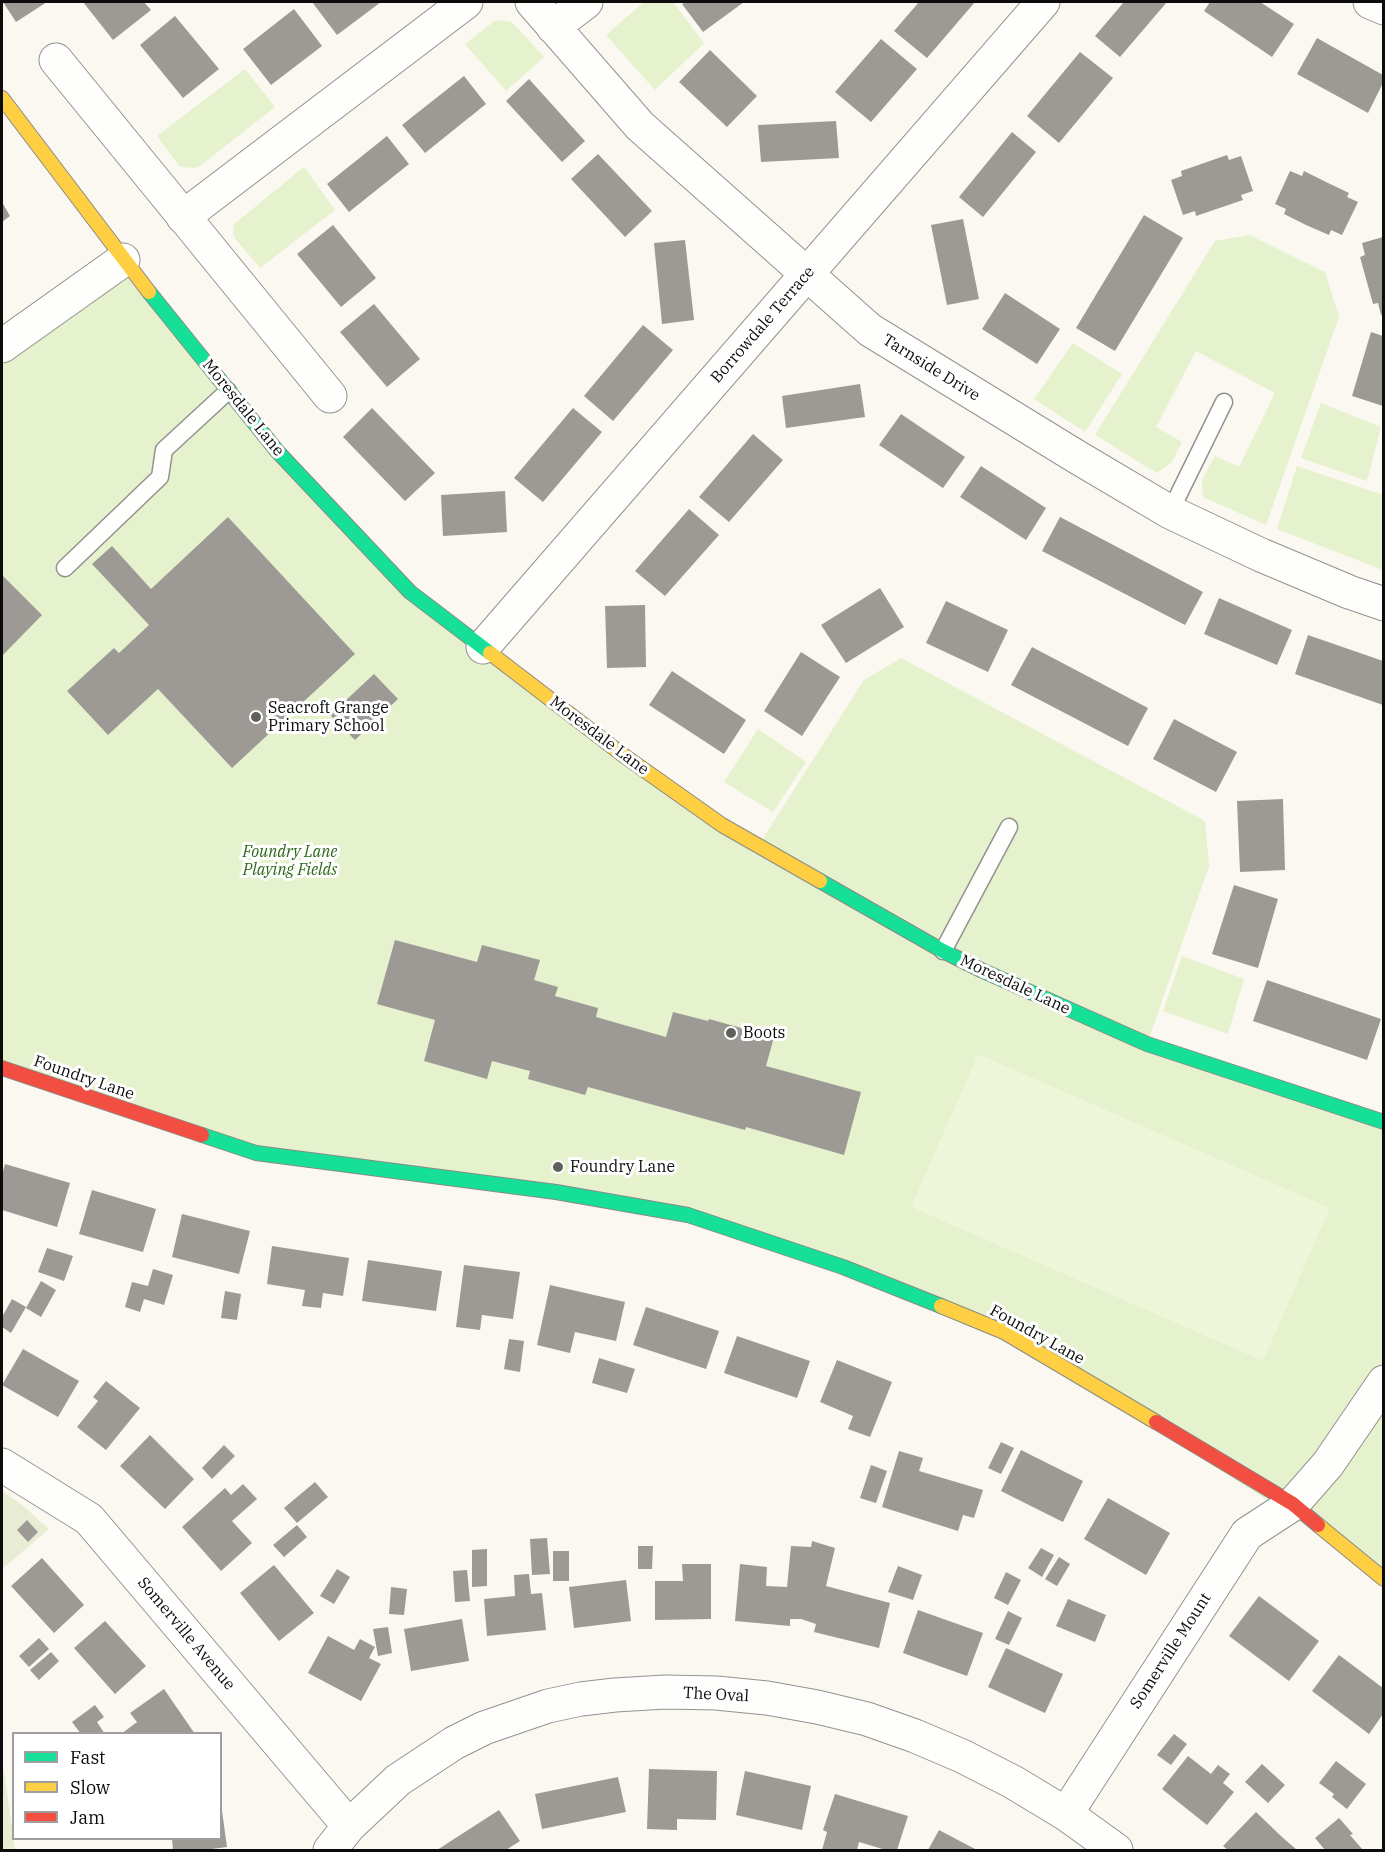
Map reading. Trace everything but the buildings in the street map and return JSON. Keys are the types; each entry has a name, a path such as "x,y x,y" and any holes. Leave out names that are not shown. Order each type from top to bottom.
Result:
{"street":[{"path":"183,217 466,2"},
{"name":"Tarnside Drive","path":"532,2 640,126 870,330 1170,512 1261,555 1383,604"},
{"path":"553,27 586,2"},
{"name":"Borrowdale Terrace","path":"483,647 1043,2"},
{"path":"1370,2 1383,8"},
{"path":"56,60 330,396"},
{"name":"Moresdale Lane","path":"2,98 123,260 277,451 410,592 610,745 722,825 943,951 981,970 1147,1044 1383,1122"},
{"path":"2,346 123,260"},
{"name":"Foundry Lane","path":"2,1068 256,1153 556,1192 687,1215 843,1267 1004,1332 1293,1504 1383,1579"},
{"name":"Somerville Mount","path":"1066,1814 1247,1534 1293,1504 1328,1464 1383,1382"},
{"name":"Somerville Avenue","path":"2,1465 89,1519 339,1838"},
{"name":"The Oval","path":"339,1838 398,1780 454,1743 484,1728 516,1716 570,1701 665,1692 717,1693 767,1698 867,1719 962,1755 1013,1782 1066,1814 1116,1851"}],"lane":[{"path":"65,568 160,477 164,450 228,391"},
{"path":"1170,512 1224,402"},
{"path":"943,951 1009,827"}],"green space":[{"path":"644,2 673,2 704,43 655,90 606,35"},
{"path":"499,20 511,22 516,26 544,57 506,91 465,44 493,22"},
{"path":"245,69 275,107 200,166 180,167 157,136"},
{"path":"304,167 335,210 260,268 234,237 234,224"},
{"path":"1249,235 1325,272 1339,317 1266,525 1203,497 1202,480 1215,456 1239,467 1275,393 1196,351 1156,427 1182,442 1172,462 1157,473 1095,435 1215,241"},
{"name":"Foundry Lane Playing Fields","path":"123,260 410,592 758,846 864,680 901,658 1205,821 1209,866 1147,1044 1383,1122 1383,1574 1004,1332 687,1215 256,1153 2,1068 2,346"},
{"path":"1073,343 1122,374 1085,432 1034,399"},
{"path":"1321,403 1381,427 1367,481 1301,458"},
{"path":"1297,466 1383,495 1383,570 1277,529"},
{"path":"758,729 806,762 773,812 724,782"},
{"path":"1182,956 1244,979 1228,1034 1163,1011"},
{"path":"978,1054 1330,1208 1263,1361 911,1207"},
{"path":"2,1491 49,1529 2,1569"},
{"path":"2,1757 15,1850 2,1850"}],"traffic: fast":[{"path":"149,292 277,451 410,592 490,653"},
{"path":"820,881 981,970 1147,1044 1384,1122"},
{"path":"202,1135 256,1153 556,1192 688,1215 843,1267 941,1306"}],"traffic: slow":[{"path":"2,98 149,292"},
{"path":"490,653 623,755 722,825 820,881"},
{"path":"941,1306 1004,1332 1156,1422"},
{"path":"1318,1525 1384,1579"}],"traffic: jam":[{"path":"2,1068 202,1135"},
{"path":"1156,1422 1293,1504 1318,1525"}],"place":[{"name":"Seacroft Grange Primary School","path":"256,717"},
{"name":"Boots","path":"731,1033"},
{"name":"Foundry Lane","path":"558,1167"}]}
